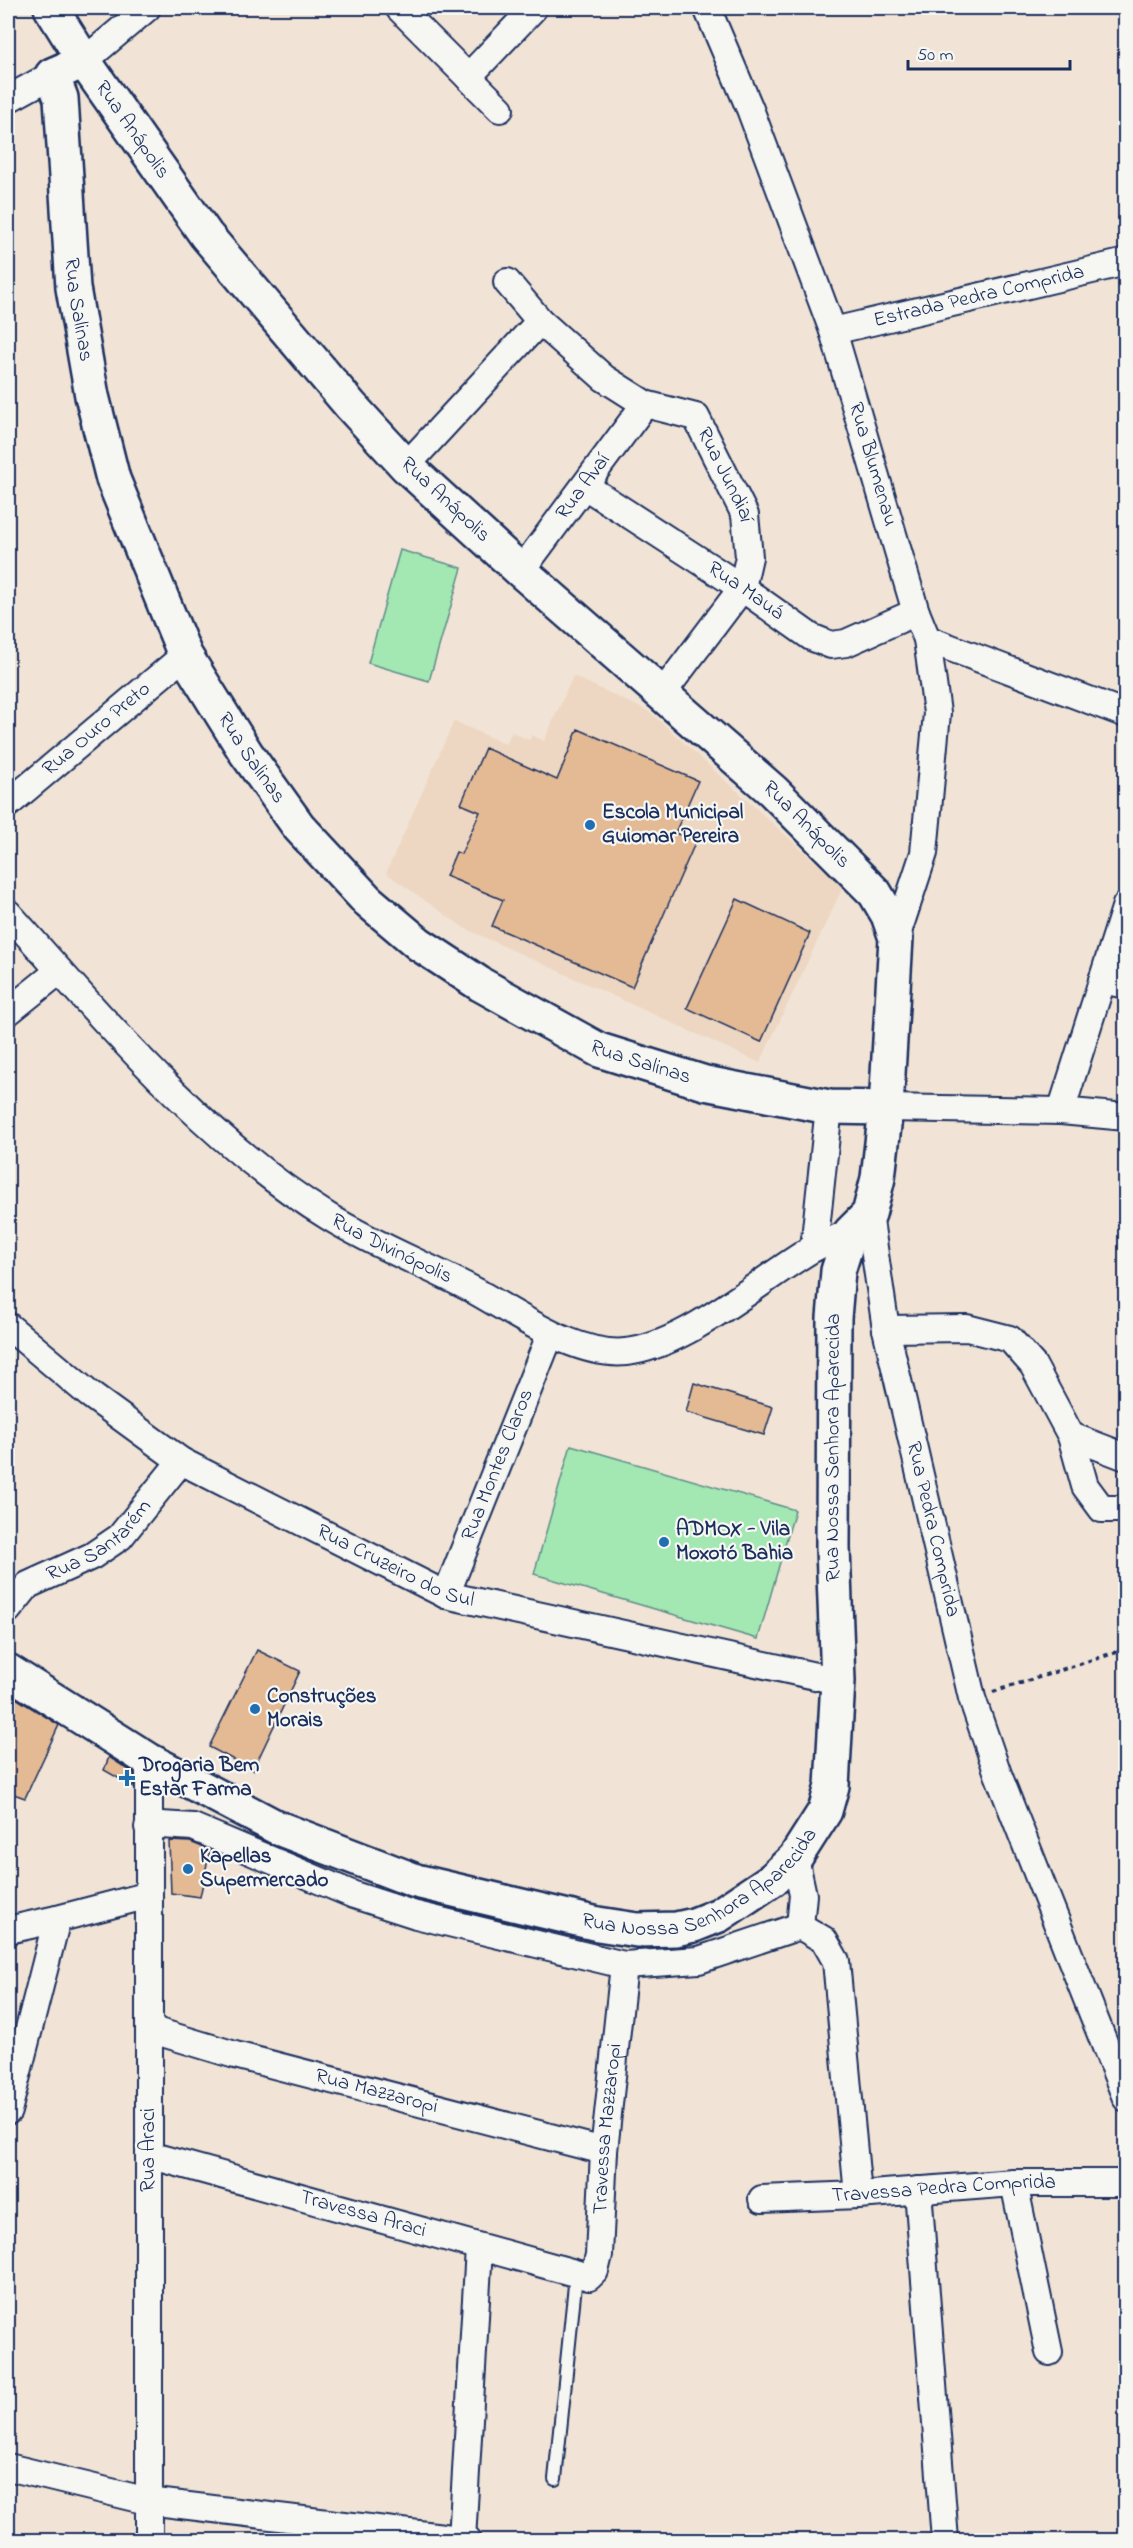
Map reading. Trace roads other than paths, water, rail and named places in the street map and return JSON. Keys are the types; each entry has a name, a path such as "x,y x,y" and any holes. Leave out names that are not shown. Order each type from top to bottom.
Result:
{"street":[{"name":"Rua Anápolis","path":"51,8 84,61 206,235 351,406 406,466 521,571 774,791 875,893 888,915 896,938"},
{"path":"8,99 84,61 147,8"},
{"path":"399,8 500,109"},
{"name":"Rua Blumenau","path":"706,8 750,109 833,331 916,612 927,639 938,713 924,853 896,938"},
{"path":"468,77 533,9"},
{"name":"Rua Salinas","path":"52,75 61,98 73,288 92,396 113,479 185,656 246,753 299,826 367,900 419,944 480,984 599,1050 705,1083 829,1107 886,1108"},
{"name":"Estrada Pedra Comprida","path":"833,331 1125,262"},
{"name":"Rua Jundiaí","path":"507,282 540,321 604,378 645,404 696,417 745,515 749,557 741,588 662,694"},
{"path":"406,466 540,321"},
{"name":"Rua Avaí","path":"521,571 645,404"},
{"name":"Rua Mauá","path":"585,486 741,588 811,637 831,645 846,643 916,612"},
{"path":"927,639 1125,714"},
{"name":"Rua Ouro Preto","path":"8,804 185,656"},
{"path":"1060,1111 1114,982 1125,905"},
{"name":"Rua Divinópolis","path":"8,913 117,1035 231,1146 284,1187 331,1218 472,1289 550,1335 602,1350 631,1352 662,1343 703,1320 814,1248 860,1224"},
{"name":"Rua Pedra Comprida","path":"896,938 886,1108 878,1178 860,1224 972,1698 998,1774 1125,2098"},
{"path":"8,1012 59,971"},
{"path":"814,1248 829,1107"},
{"path":"886,1108 1060,1111 1125,1117"},
{"name":"Rua Nossa Senhora Aparecida","path":"8,1671 149,1760 278,1828 416,1881 598,1924 637,1930 676,1929 719,1915 773,1879 795,1858 825,1811 832,1786 838,1681 833,1548 834,1318 838,1271 860,1224"},
{"name":"Rua Cruzeiro do Sul","path":"8,1326 90,1394 181,1461 446,1595 838,1681"},
{"path":"886,1329 967,1328 1010,1339 1034,1365 1071,1436 1085,1486 1102,1509 1125,1509"},
{"name":"Rua Montes Claros","path":"446,1595 550,1335"},
{"path":"1071,1436 1125,1457"},
{"name":"Rua Santarém","path":"8,1611 28,1585 92,1556 120,1537 181,1461"},
{"name":"Rua Araci","path":"149,1760 149,2541"},
{"name":"Rua Nossa Senhora Aparecida","path":"148,1827 161,1825 193,1827 354,1895 416,1915 624,1965 699,1960 800,1926"},
{"path":"795,1858 803,1895 800,1926 824,1940 836,1961 858,2195"},
{"path":"8,1930 149,1894"},
{"path":"8,2111 57,1919"},
{"name":"Travessa Mazzaropi","path":"576,2275 589,2277 595,2271 599,2255 604,2151 624,1965"},
{"name":"Rua Mazzaropi","path":"149,2029 235,2055 604,2151"},
{"name":"Travessa Araci","path":"149,2155 576,2275"},
{"path":"1014,2183 1049,2352"},
{"name":"Travessa Pedra Comprida","path":"762,2199 858,2195 1014,2183 1125,2184"},
{"path":"918,2190 945,2541"},
{"path":"462,2540 479,2248"},
{"path":"8,2467 148,2501 468,2541"}],"lane":[{"path":"555,2480 576,2275"}],"place":[{"name":"Escola Municipal Guiomar Pereira","path":"590,825"},
{"name":"ADMOX - Vila Moxotó Bahia","path":"664,1542"},
{"name":"Construções Morais","path":"255,1709"},
{"name":"Drogaria Bem Estar Farma","path":"127,1778"},
{"name":"Kapellas Supermercado","path":"188,1869"}]}
